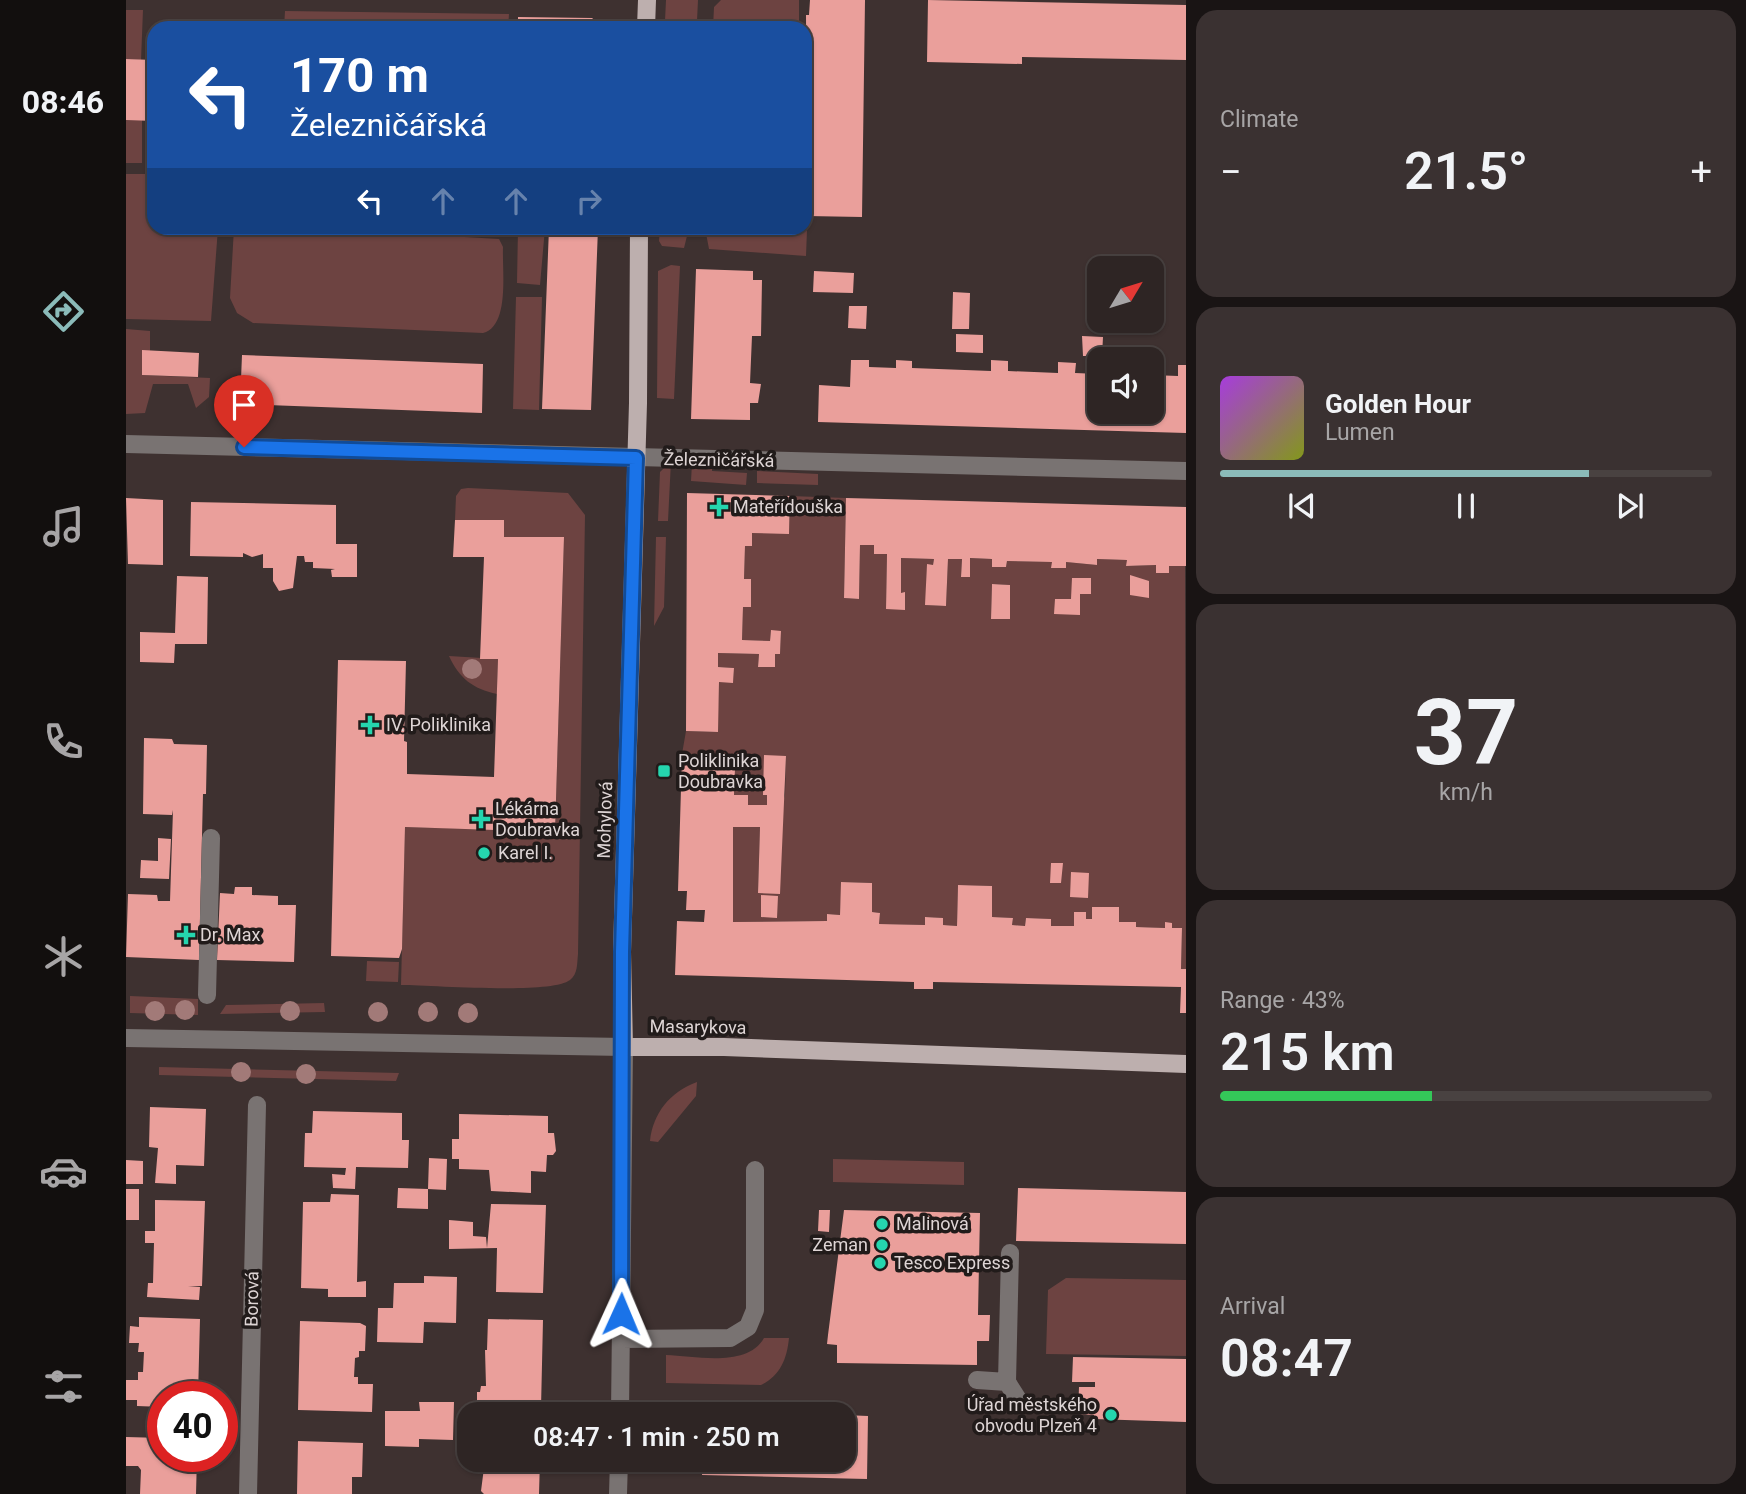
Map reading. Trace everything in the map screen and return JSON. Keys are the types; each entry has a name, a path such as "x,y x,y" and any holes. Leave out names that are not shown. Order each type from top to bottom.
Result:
{"main road":[{"path":"646,21 647,0"},
{"name":"Mohylová","path":"624,1047 622,952 636,458 639,235"},
{"name":"Masarykova","path":"624,1047 724,1047 1186,1065"}],"street":[{"name":"Železničářská","path":"126,444 1186,471"},
{"path":"207,995 211,838"},
{"name":"Masarykova","path":"126,1038 624,1047"},
{"name":"Mohylová","path":"620,1402 624,1047"},
{"name":"Borová","path":"248,1494 257,1105"},
{"path":"621,1339 730,1338 748,1327 755,1310 755,1170"},
{"path":"1010,1253 1007,1382 1019,1401"},
{"path":"977,1380 1007,1382"},
{"path":"618,1494 619,1472"}],"shaded area":[{"path":"666,0 698,0 697,21 665,21"},
{"path":"721,0 799,0 799,21 713,21 714,7"},
{"path":"126,10 143,10 141,60 126,59"},
{"path":"285,11 509,14 508,21 284,21"},
{"path":"126,120 142,120 142,163 126,163"},
{"path":"126,174 147,174 147,235 217,235 211,321 126,319"},
{"path":"234,235 430,235 499,239 503,247 501,309 492,328 483,333 253,323 237,313 230,298"},
{"path":"518,235 544,235 540,285 517,283"},
{"path":"659,235 687,235 684,248 662,246"},
{"path":"706,235 807,235 806,256 709,249"},
{"path":"671,265 680,266 674,399 657,398 658,271"},
{"path":"516,297 542,297 539,410 513,409"},
{"path":"126,329 150,331 150,351 142,351 142,375 210,378 209,397 196,408 188,384 153,384 145,413 126,414"},
{"path":"671,461 668,521 658,521 660,472"},
{"path":"692,463 712,464 712,471 747,473 746,485 691,481"},
{"path":"757,471 818,474 818,485 757,483"},
{"path":"461,489 568,493 585,515 578,954 574,975 570,980 558,985 490,988 401,985 405,827 555,831 564,538 504,537 504,520 455,520 456,496"},
{"path":"790,496 846,498 844,598 859,599 860,545 874,545 874,554 887,554 886,609 905,609 905,593 901,593 901,558 934,559 933,565 927,565 926,605 946,606 948,559 962,559 961,576 970,576 970,558 992,559 993,566 1006,567 1007,561 1052,562 1052,568 1065,568 1066,562 1097,565 1097,559 1127,560 1127,566 1156,565 1157,573 1169,573 1169,566 1185,566 1186,969 1181,969 1182,929 1172,928 1172,923 1165,923 1165,928 1136,927 1136,922 1119,922 1119,907 1093,907 1092,919 1086,919 1086,912 1075,912 1074,926 1051,926 1051,919 1026,918 1025,926 1012,925 1013,918 992,917 992,886 958,885 957,926 943,925 942,918 926,917 925,925 879,924 880,913 872,912 872,883 842,882 840,915 827,914 827,921 733,922 733,827 760,827 758,893 785,795 786,756 764,756 764,795 767,795 767,805 748,805 748,795 734,795 735,769 742,769 742,756 682,754 686,731 717,732 719,682 733,682 734,668 718,667 718,653 759,654 758,667 775,667 775,654 780,654 781,631 771,631 770,641 742,640 743,607 751,607 751,580 744,579 745,546 752,546 752,533 789,533","holes":["992,584 1010,585 1010,619 991,619"]},
{"path":"656,537 666,537 664,607 654,626"},
{"path":"449,656 498,659 497,694 468,681 457,671"},
{"path":"367,961 399,962 398,982 366,981"},
{"path":"130,996 198,999 198,1015 130,1013"},
{"path":"324,1003 325,1012 220,1014 226,1005"},
{"path":"159,1067 399,1073 396,1081 159,1075"},
{"path":"697,1082 696,1096 658,1142 650,1141 655,1121 664,1105 687,1086"},
{"path":"833,1159 964,1162 964,1185 833,1182"},
{"path":"1066,1278 1186,1280 1186,1356 1046,1354 1048,1290"},
{"path":"764,1338 789,1338 778,1372 761,1385 666,1383 666,1355 733,1357 756,1347"}],"building":[{"path":"810,0 865,0 862,217 812,216 812,21 806,21 806,15 809,15"},
{"path":"928,0 1186,5 1186,60 1022,57 1022,64 927,62"},
{"path":"518,17 592,18 596,21 518,21"},
{"path":"126,59 147,60 147,121 126,120"},
{"path":"549,235 598,235 591,410 542,409"},
{"path":"696,269 753,271 753,280 762,280 761,336 752,336 750,383 761,384 758,403 750,403 750,420 691,419"},
{"path":"814,271 854,273 853,293 813,292"},
{"path":"953,292 970,293 969,329 952,329"},
{"path":"849,306 867,306 866,329 848,328"},
{"path":"956,334 983,335 983,353 956,352"},
{"path":"1082,336 1103,337 1102,347 1087,347 1087,356 1083,356"},
{"path":"142,350 199,353 198,377 142,375"},
{"path":"242,355 483,364 482,413 240,404"},
{"path":"851,360 869,360 869,367 896,368 896,360 912,361 912,368 991,371 991,360 1008,361 1008,371 1058,373 1058,362 1076,363 1075,373 1087,374 1087,424 1164,424 1164,375 1178,376 1178,365 1186,365 1186,433 818,422 819,385 850,387"},
{"path":"687,493 790,496 789,534 752,533 752,546 745,546 744,579 751,579 751,607 743,607 742,640 770,641 771,630 781,631 780,654 775,654 775,667 758,667 759,654 718,653 718,667 734,668 733,683 719,682 718,732 686,731"},
{"path":"126,498 163,500 163,565 128,564"},
{"path":"846,498 1186,507 1186,566 1169,566 1169,573 1156,573 1156,565 1126,566 1127,560 1097,559 1097,565 1066,562 1066,568 1051,568 1052,562 1007,561 1006,567 992,567 992,559 970,558 970,577 961,577 962,559 948,559 946,606 925,605 927,564 933,565 934,559 901,558 901,593 905,592 905,610 886,609 887,554 874,554 874,545 860,545 859,599 844,598"},
{"path":"191,502 336,505 336,544 357,544 357,577 332,577 331,570 335,569 313,568 313,562 305,562 304,556 297,556 293,588 279,591 273,581 273,568 263,568 263,554 252,557 243,553 243,557 190,556"},
{"name":"IV. Poliklinika","path":"455,520 504,520 504,537 564,537 555,832 405,827 402,949 399,958 331,956 338,660 406,661 404,741 407,742 407,774 494,777 498,659 480,659 484,557 453,557"},
{"path":"1130,575 1149,581 1149,598 1130,595"},
{"path":"177,576 208,577 207,644 175,644 174,663 140,662 140,632 175,633"},
{"path":"1072,578 1091,578 1091,594 1080,594 1080,615 1054,614 1055,599 1071,599"},
{"path":"992,584 1010,585 1010,619 991,619"},
{"path":"144,738 172,739 174,744 207,745 206,794 203,794 199,960 126,957 128,894 157,895 158,901 170,901 173,810 172,815 143,814"},
{"path":"682,754 743,756 742,770 735,769 734,795 748,795 748,805 767,805 767,795 763,795 764,755 786,756 780,894 758,893 760,827 733,827 733,922 827,921 827,914 840,915 841,882 872,883 872,912 880,913 879,924 925,925 925,917 943,918 943,925 957,926 958,885 992,886 992,917 1013,918 1012,925 1025,926 1026,918 1051,919 1051,926 1074,926 1074,912 1086,912 1086,919 1092,919 1092,907 1119,907 1119,922 1136,922 1136,927 1165,928 1165,922 1172,923 1172,928 1182,928 1181,969 1186,969 1186,1013 1180,1013 1181,987 933,982 933,989 914,989 914,982 675,975 677,921 704,922 705,910 686,910 687,891 678,891"},
{"path":"158,838 171,839 169,879 140,878 141,860 158,861"},
{"path":"1051,863 1063,863 1061,883 1050,883"},
{"path":"1071,872 1089,873 1088,898 1070,897"},
{"path":"235,887 252,887 252,895 278,896 278,905 296,905 294,962 217,960 220,893 234,894"},
{"path":"761,895 778,896 777,918 761,917"},
{"path":"150,1107 206,1109 204,1166 176,1165 176,1184 155,1183 158,1148 149,1147"},
{"path":"313,1111 402,1113 402,1140 409,1140 408,1168 356,1167 355,1189 333,1188 332,1174 345,1175 346,1168 304,1167 305,1133 312,1133"},
{"path":"459,1114 548,1116 548,1133 554,1133 556,1151 553,1155 547,1155 546,1172 531,1171 531,1193 491,1191 489,1170 459,1169 459,1159 452,1159 452,1139 459,1139"},
{"path":"429,1158 447,1159 446,1190 428,1189"},
{"path":"126,1160 143,1161 143,1184 126,1184"},
{"path":"398,1188 428,1189 428,1209 397,1208"},
{"path":"1018,1188 1186,1192 1186,1244 1016,1241"},
{"path":"126,1189 139,1189 139,1220 126,1220"},
{"path":"331,1194 359,1195 357,1282 366,1281 366,1297 328,1297 328,1289 301,1288 303,1202 330,1202"},
{"path":"155,1200 205,1201 202,1286 188,1286 200,1287 199,1300 147,1297 148,1283 153,1283 154,1243 145,1243 145,1231 155,1231"},
{"path":"491,1204 546,1205 543,1293 496,1292 497,1248 449,1249 449,1220 473,1222 473,1236 486,1237 487,1248"},
{"path":"819,1210 830,1210 829,1232 818,1231"},
{"path":"844,1210 980,1213 978,1315 990,1315 989,1341 977,1341 977,1365 837,1363 837,1345 827,1344"},
{"path":"424,1276 457,1277 456,1323 424,1322 423,1343 377,1342 378,1308 393,1308 394,1283 424,1283"},
{"path":"139,1317 200,1319 198,1381 147,1381 147,1406 137,1406 137,1400 126,1400 126,1380 138,1380 138,1372 143,1372 144,1352 138,1352 139,1343 129,1343 130,1326 139,1327"},
{"path":"488,1319 543,1320 541,1402 477,1402 477,1392 480,1392 481,1386 486,1386"},
{"path":"300,1321 360,1323 366,1326 365,1351 359,1351 359,1357 355,1358 354,1377 358,1377 358,1384 373,1384 372,1412 298,1410"},
{"path":"1073,1357 1186,1359 1186,1422 1094,1419 1094,1415 1078,1414 1079,1387 1095,1387 1095,1382 1072,1382"},
{"path":"419,1402 454,1402 453,1440 419,1439 419,1447 385,1446 385,1411 420,1411"},
{"path":"856,1416 868,1416 867,1479 702,1475 702,1472 856,1472"},
{"path":"126,1437 147,1438 147,1472 197,1472 196,1494 140,1494 141,1470 138,1466 126,1466"},
{"path":"298,1441 363,1443 362,1477 352,1477 352,1494 297,1494"},
{"path":"483,1472 540,1472 539,1494 484,1494 481,1491"}],"place":[{"name":"Mateřídouška","path":"719,507"},
{"name":"IV. Poliklinika","path":"370,725"},
{"name":"Poliklinika Doubravka","path":"664,771"},
{"name":"Lékárna Doubravka","path":"481,819"},
{"name":"Karel I.","path":"484,853"},
{"name":"Dr. Max","path":"186,935"},
{"name":"Malinová","path":"882,1224"},
{"name":"Zeman","path":"882,1245"},
{"name":"Tesco Express","path":"880,1263"},
{"name":"Úřad městského obvodu Plzeň 4","path":"1111,1415"}],"route":[{"path":"244,447 636,458 622,952 624,1047 621,1314"}]}
